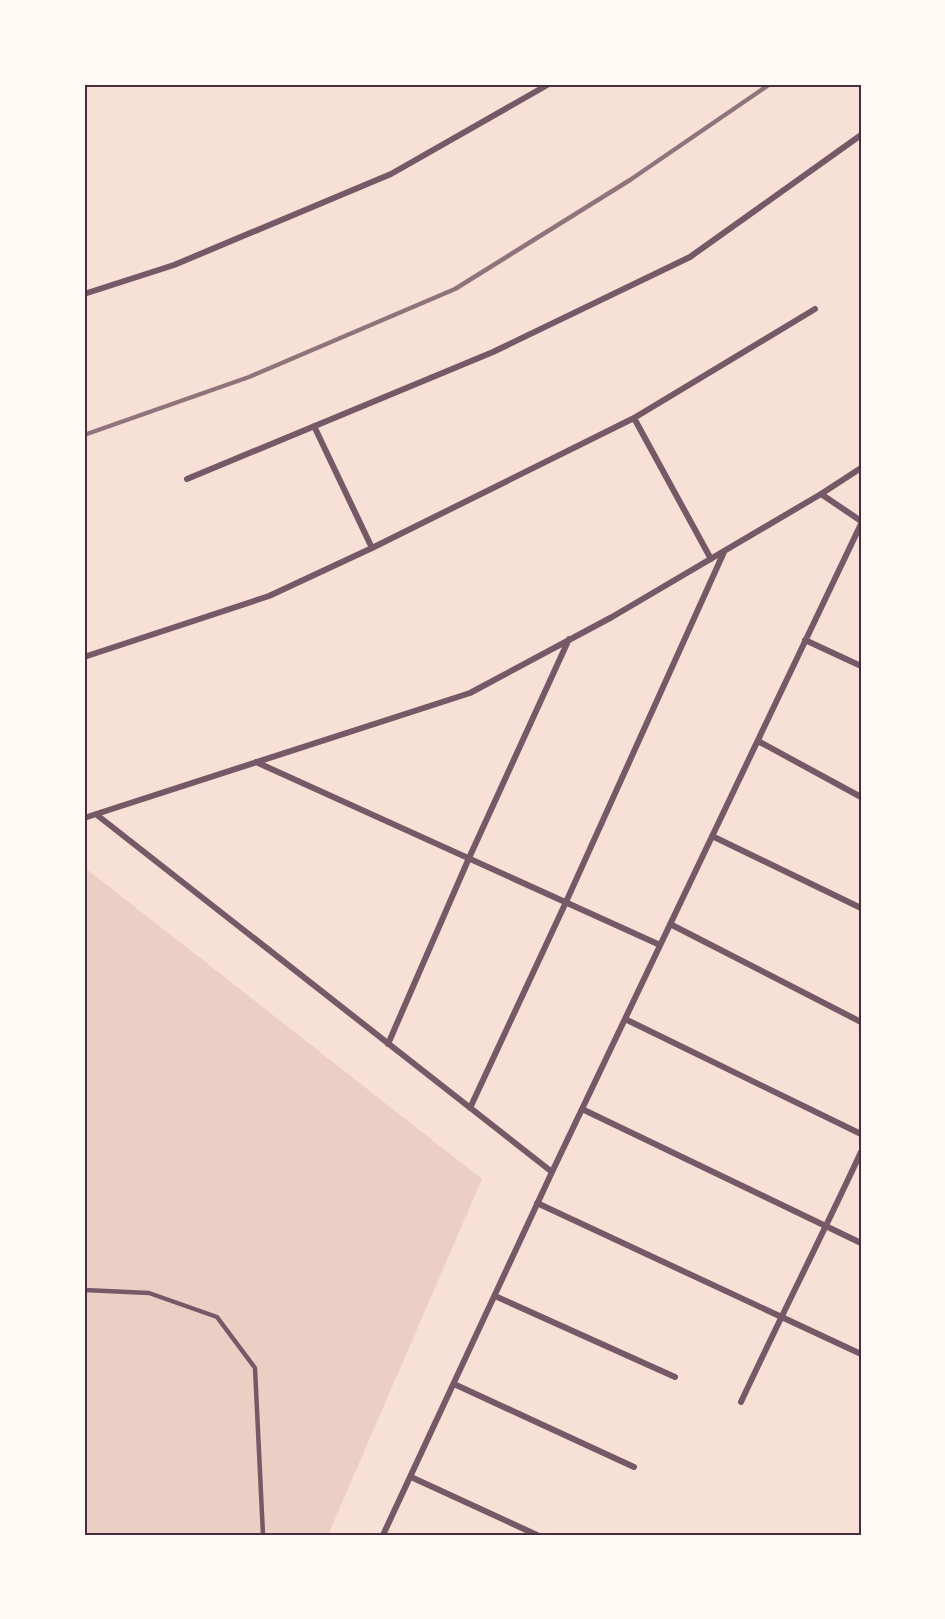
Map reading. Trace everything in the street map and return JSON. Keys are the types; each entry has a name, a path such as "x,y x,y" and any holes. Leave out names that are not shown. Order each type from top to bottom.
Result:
{"street":[{"path":"84,294 174,265 391,174 549,84"},
{"path":"187,479 494,352 690,257 861,135"},
{"path":"84,657 269,596 372,548 634,418 815,309"},
{"path":"634,418 711,559"},
{"path":"314,426 372,548"},
{"path":"84,818 470,693 612,617 861,468"},
{"path":"383,1535 537,1203 861,523 821,494"},
{"path":"470,1108 725,550"},
{"path":"388,1044 469,858 569,639"},
{"path":"805,640 861,666"},
{"path":"758,741 861,797"},
{"path":"256,762 660,945"},
{"path":"97,815 552,1172"},
{"path":"712,836 861,908"},
{"path":"670,924 861,1022"},
{"path":"625,1019 861,1134"},
{"path":"582,1109 861,1243"},
{"path":"741,1402 861,1152"},
{"path":"537,1203 861,1354"},
{"path":"495,1296 675,1377"},
{"path":"454,1384 634,1467"},
{"path":"411,1477 537,1535"}],"lane":[{"path":"84,1290 149,1293 217,1317 255,1368 263,1535"}],"shaded area":[{"path":"84,867 482,1179 328,1535 84,1535"}],"railway":[{"path":"84,435 249,377 455,289 630,180 770,84"}]}
